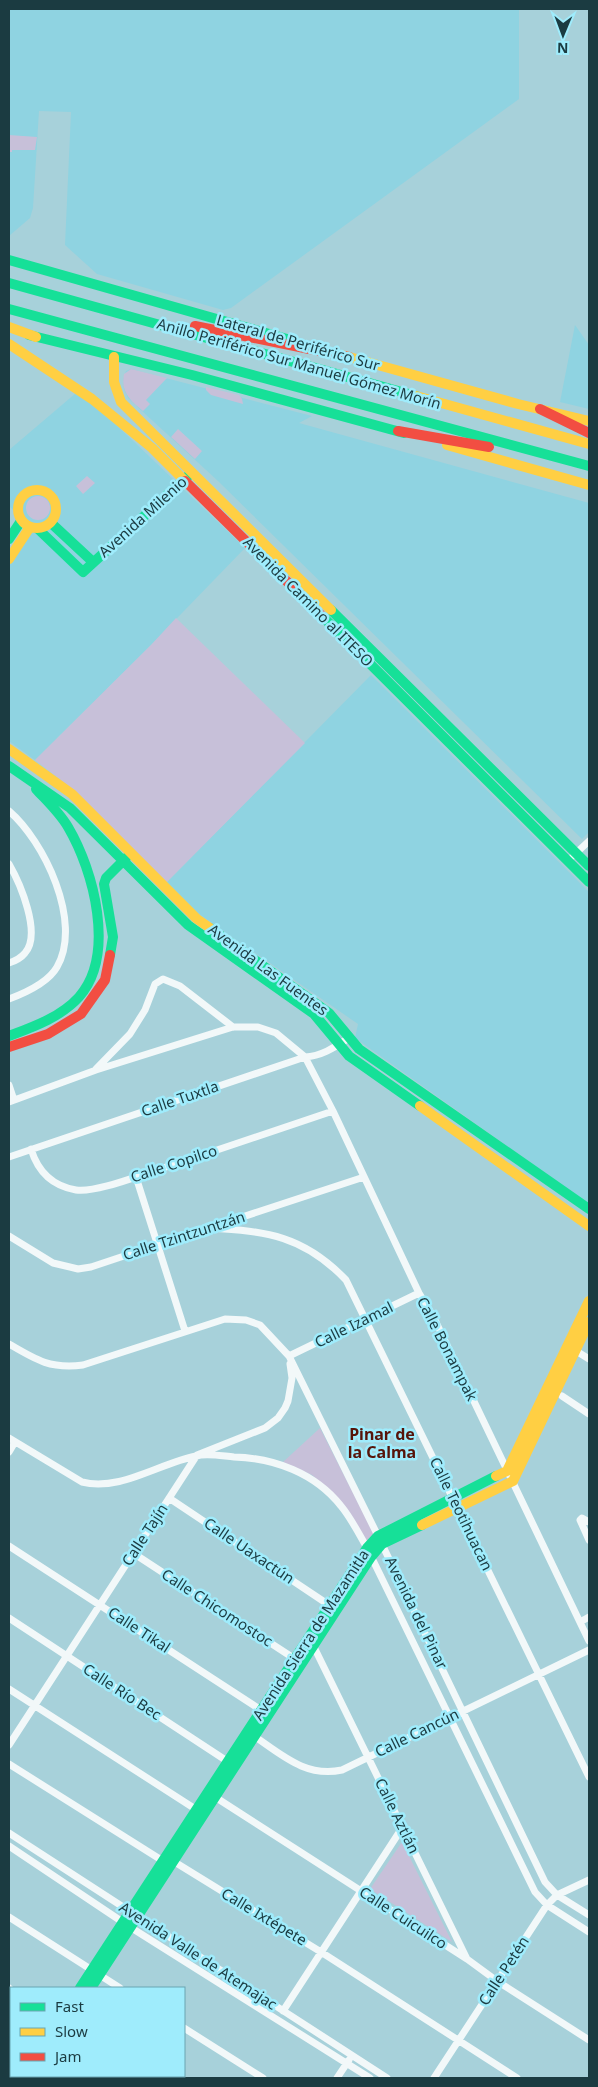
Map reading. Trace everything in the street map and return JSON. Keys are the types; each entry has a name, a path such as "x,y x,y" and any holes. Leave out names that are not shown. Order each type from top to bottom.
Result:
{"main road":[{"name":"Lateral de Periférico Sur","path":"9,260 540,410 589,420"},
{"name":"Anillo Periférico Sur Manuel Gómez Morín","path":"9,283 589,444"},
{"path":"97,307 349,357"},
{"name":"Anillo Periférico Sur Manuel Gómez Morín","path":"9,309 589,466"},
{"path":"9,328 36,337 192,375 589,485"},
{"name":"Avenida Camino al ITESO","path":"9,344 98,404 152,448 589,882"},
{"name":"Avenida Camino al ITESO","path":"114,357 114,382 121,402 589,866"},
{"path":"540,410 589,433"},
{"path":"398,431 577,463"},
{"name":"Avenida Milenio","path":"30,526 82,572 192,472"},
{"path":"545,473 589,480"},
{"path":"9,539 30,526 51,523 56,512 53,499 48,494 36,490 29,492 20,499 17,510 30,526"},
{"name":"Avenida Milenio","path":"51,523 93,562"},
{"path":"9,558 30,526"},
{"name":"Avenida Las Fuentes","path":"9,749 72,794 126,858 188,925 314,1014 349,1056 589,1226"},
{"name":"Avenida Las Fuentes","path":"9,766 70,808 197,919 329,1013 359,1049 589,1209"},
{"path":"9,1036 46,1022 79,997 94,972 100,938 94,893 70,828 27,778"},
{"path":"9,1047 48,1034 81,1014 105,980 113,937 104,884 106,878 126,858"},
{"path":"512,1481 572,1348 589,1301"},
{"path":"507,1470 572,1348 589,1322"},
{"name":"Avenida Sierra de Mazamitla","path":"455,1503 507,1470"},
{"name":"Avenida Sierra de Mazamitla","path":"81,1987 96,1972 298,1661 329,1605 369,1552 380,1540 455,1503 512,1481"},
{"name":"Avenida Sierra de Mazamitla","path":"298,1661 313,1645 369,1552"},
{"name":"Avenida Sierra de Mazamitla","path":"200,1812 215,1797 231,1764"},
{"name":"Avenida Sierra de Mazamitla","path":"91,1987 96,1972"}],"street":[{"path":"9,810 24,826 42,852 52,874 62,907 65,927 61,958 56,969 48,978 35,987 9,998"},
{"path":"568,860 589,841"},
{"path":"9,864 15,874 28,909 31,942 26,952 9,964"},
{"path":"96,1070 130,1034 145,1010 154,984 163,979 180,986 233,1027"},
{"path":"9,1085 11,1101 96,1070 233,1027 258,1027 268,1030 305,1057"},
{"name":"Calle Tuxtla","path":"9,1157 305,1057 323,1054 349,1038"},
{"name":"Calle Bonampak","path":"305,1057 333,1111 419,1293 433,1316 589,1641"},
{"name":"Calle Copilco","path":"31,1150 44,1175 49,1180 66,1188 88,1190 136,1177 333,1111"},
{"path":"136,1177 185,1331"},
{"name":"Calle Tzintzuntzán","path":"9,1236 53,1263 78,1269 364,1177"},
{"name":"Calle Teotihuacan","path":"209,1228 270,1234 318,1254 346,1280 589,1777"},
{"name":"Calle Izamal","path":"289,1356 419,1293"},
{"name":"Avenida del Pinar","path":"9,1344 49,1365 66,1367 83,1365 225,1319 246,1320 266,1329 289,1356 545,1882 557,1895 589,1915"},
{"path":"572,1348 589,1360"},
{"path":"197,1455 265,1428 278,1418 285,1408 292,1378 289,1356"},
{"path":"562,1396 589,1414"},
{"path":"9,1452 12,1440"},
{"name":"Avenida del Pinar","path":"12,1440 82,1482 95,1485 114,1483 197,1455 273,1461 304,1475 324,1488 341,1505 369,1552 534,1892 547,1904 589,1932"},
{"name":"Calle Tajín","path":"9,1746 197,1455"},
{"name":"Calle Uaxactún","path":"169,1498 329,1605"},
{"path":"589,1522 580,1518 589,1540"},
{"name":"Calle Tikal","path":"9,1546 265,1712"},
{"name":"Calle Chicomostoc","path":"133,1553 298,1661"},
{"path":"580,1622 589,1617"},
{"name":"Calle Río Bec","path":"9,1618 231,1764"},
{"name":"Calle Aztlán","path":"313,1645 467,1959"},
{"name":"Calle Cancún","path":"251,1734 301,1767 313,1771 342,1770 589,1650"},
{"path":"9,1689 200,1812"},
{"name":"Calle Ixtépete","path":"9,1764 321,1952 517,2078"},
{"name":"Calle Cuicuilco","path":"215,1797 589,2040"},
{"path":"283,2010 402,1828"},
{"name":"Avenida Valle de Atemajac","path":"9,1834 387,2078"},
{"name":"Avenida Valle de Atemajac","path":"9,1846 127,1924 370,2078"},
{"name":"Calle Petén","path":"434,2078 547,1904 557,1895 589,1880"},
{"path":"9,1917 118,1987"},
{"path":"185,2029 263,2078"},
{"path":"337,2078 352,2055"}],"shaded area":[{"path":"9,9 519,9 519,99 231,308 223,310 97,274 65,245 71,112 39,111 33,208 30,218 9,236"},
{"path":"9,135 37,137 35,150 12,150 12,152 9,152"},
{"path":"575,325 589,345 589,409 560,402"},
{"path":"131,369 312,416 299,423 589,503 589,832 582,839 218,481 128,398 124,389 123,379 126,371"},
{"path":"131,369 167,378 146,400 150,404 143,411 131,400 125,391 124,374"},
{"path":"206,387 239,395 243,404 211,395 206,390"},
{"path":"82,392 245,548 35,760 9,741 9,566 30,533 37,532 10,507 9,450 76,393"},
{"path":"178,429 202,451 195,459 171,437"},
{"path":"87,476 95,483 83,494 76,486"},
{"path":"38,496 46,500 50,508 46,516 38,520 30,516 26,508 30,500"},
{"path":"176,618 305,743 166,883 70,787 35,760"},
{"path":"371,675 589,892 589,1204 355,1038 358,1024 196,912 166,883"},
{"path":"320,1428 375,1536 367,1544 328,1489 312,1475 283,1462"},
{"path":"402,1842 452,1942 370,1889"}],"traffic: fast":[{"path":"9,260 287,339"},
{"path":"9,283 416,396"},
{"path":"9,309 589,466"},
{"path":"29,335 192,375 404,433"},
{"path":"37,528 83,572 188,476"},
{"path":"9,539 21,521"},
{"path":"51,523 93,562"},
{"path":"331,610 589,866"},
{"path":"323,617 589,882"},
{"path":"9,766 70,808 188,925 314,1014 349,1056 420,1106"},
{"path":"9,1036 46,1021 72,1004 79,997 90,979 97,959 99,936 97,913 93,889 86,866 65,822 36,789"},
{"path":"110,955 113,937 104,884 106,878 126,858"},
{"path":"210,928 329,1013 359,1049 589,1209"},
{"path":"81,1987 367,1548 378,1536 496,1476"},
{"path":"92,1987 371,1557 382,1544 422,1525"}],"traffic: slow":[{"path":"9,327 36,337"},
{"path":"9,344 92,399 152,448 185,481"},
{"path":"342,355 518,404 589,421"},
{"path":"114,357 114,382 121,402 331,610"},
{"path":"416,396 589,444"},
{"path":"447,445 589,485"},
{"path":"37,490 44,491 50,496 55,502 56,509 55,516 50,522 44,527 37,528 30,527 24,522 19,516 18,509 19,502 24,496 30,491 37,490"},
{"path":"9,559 30,527"},
{"path":"9,749 72,794 197,919 210,928"},
{"path":"420,1106 589,1226"},
{"path":"496,1476 507,1471 589,1301"},
{"path":"422,1525 513,1481 589,1322"}],"traffic: jam":[{"path":"195,326 349,357"},
{"path":"540,409 589,433"},
{"path":"398,431 489,447"},
{"path":"185,481 323,617"},
{"path":"9,1047 48,1034 81,1014 105,980 110,955"}],"district":[{"name":"Pinar de la Calma","path":"382,1443"}]}
